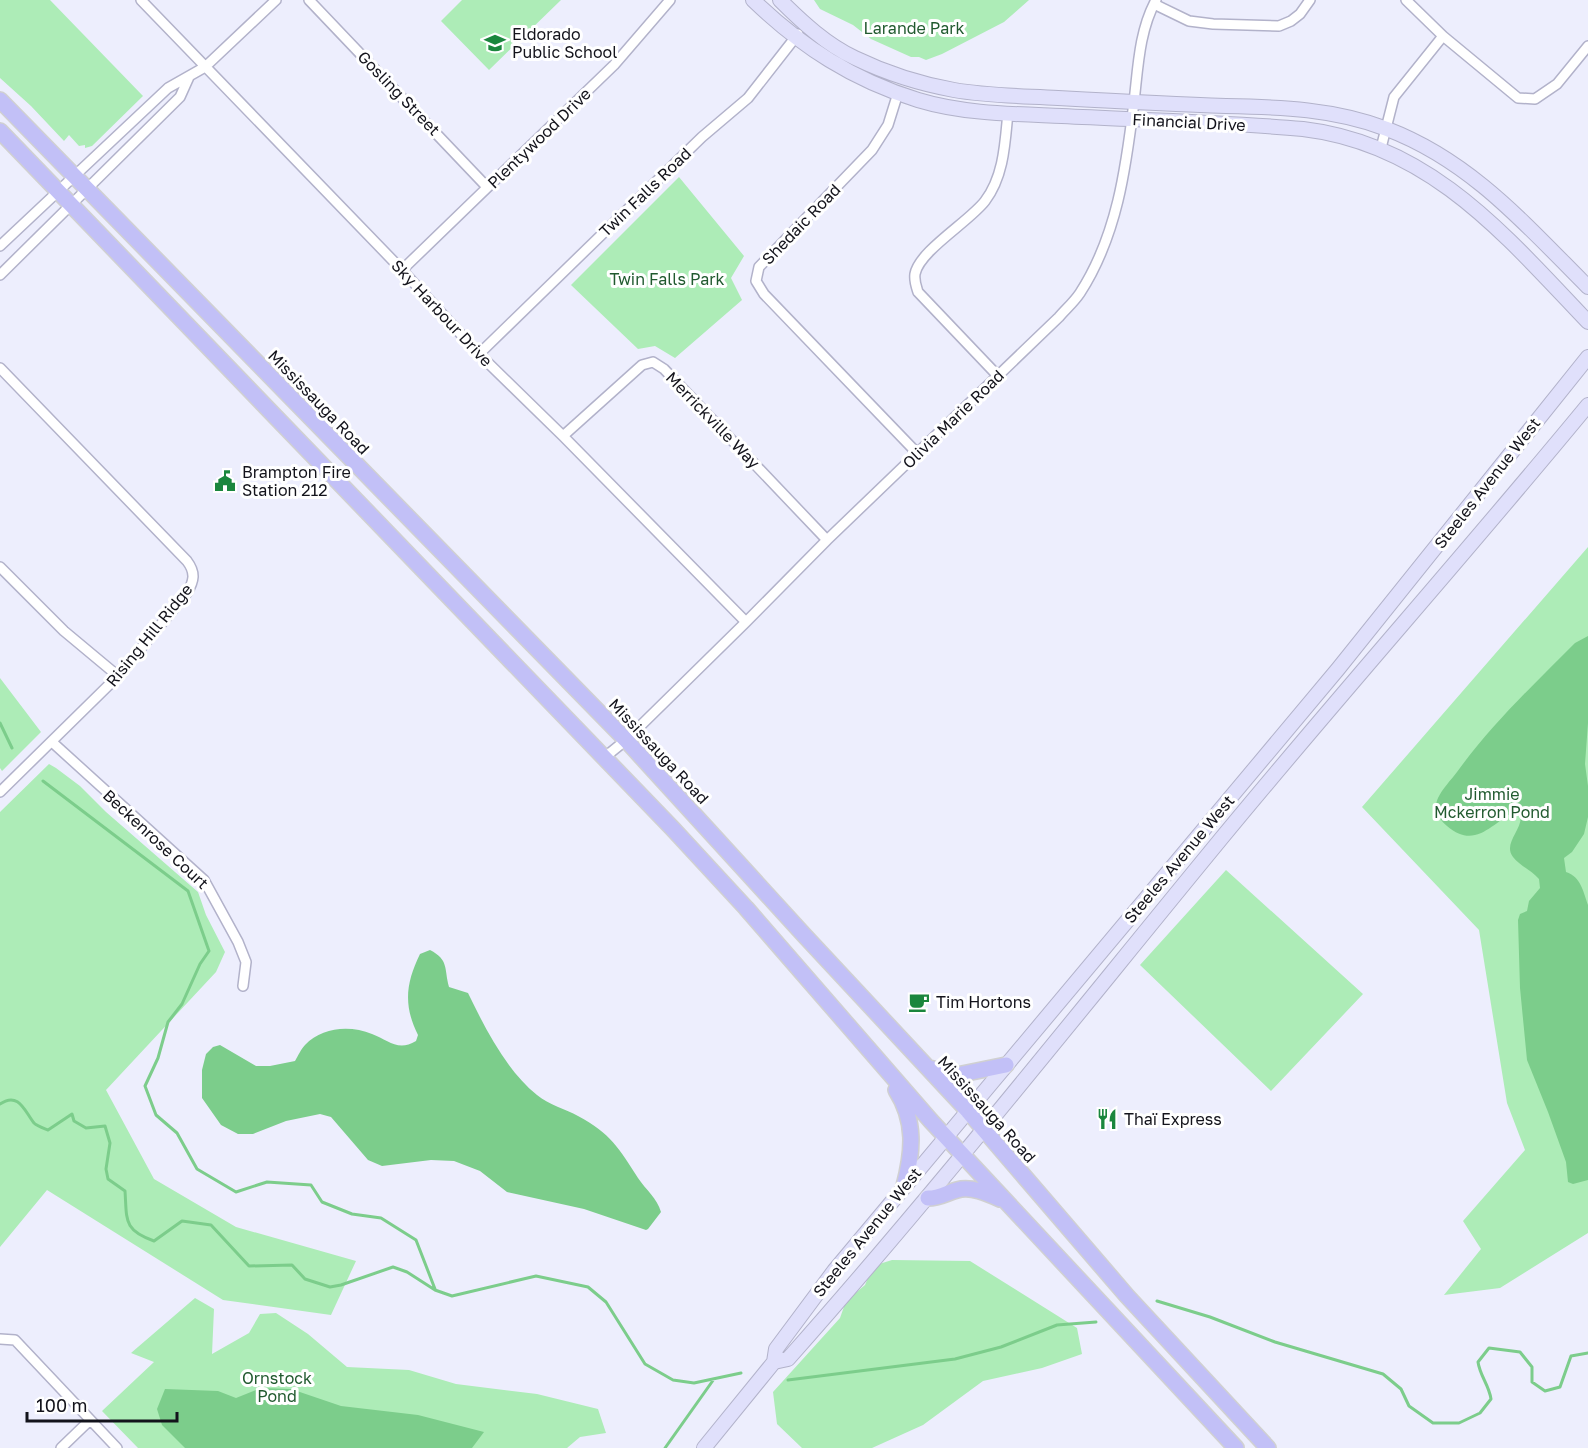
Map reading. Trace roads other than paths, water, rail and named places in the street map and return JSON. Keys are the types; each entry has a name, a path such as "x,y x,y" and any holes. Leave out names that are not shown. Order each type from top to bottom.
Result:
{"main road":[{"name":"Financial Drive","path":"753,0 795,38 853,74 920,100 955,107 1008,112 1311,130 1332,133 1381,148 1430,174 1479,211 1588,322"},
{"name":"Financial Drive","path":"780,0 805,25 853,57 903,77 954,90 1134,102 1294,108 1349,116 1386,128 1426,145 1470,174 1506,205 1588,287"},
{"name":"Mississauga Road","path":"0,100 626,740 968,1111 1127,1296 1268,1448"},
{"path":"0,131 605,757 746,908 882,1067 1236,1448"},
{"name":"Steeles Avenue West","path":"704,1448 774,1362 776,1349 834,1271 1338,669 1588,357"},
{"name":"Steeles Avenue West","path":"774,1362 788,1359 928,1198 1226,833 1588,405"},
{"path":"926,1068 957,1075 1006,1065"},
{"path":"882,1067 901,1098 910,1128 911,1160 904,1186"},
{"path":"928,1198 939,1198 962,1189 981,1192 1004,1200"}],"street":[{"name":"Sky Harbour Drive","path":"141,0 402,270 479,354 746,622"},
{"path":"0,246 168,88 205,67 276,0"},
{"name":"Gosling Street","path":"309,0 488,187"},
{"name":"Plentywood Drive","path":"402,270 614,65 670,0"},
{"path":"1155,2 1189,21 1279,26 1300,14 1310,0"},
{"path":"1406,0 1443,36 1518,98 1535,99 1557,84 1588,46"},
{"name":"Olivia Marie Road","path":"605,757 626,740 826,540 1059,317 1079,295 1099,258 1114,218 1132,120 1138,62 1145,29 1155,2"},
{"name":"Twin Falls Road","path":"479,354 702,137 748,98 805,25"},
{"path":"1381,148 1394,97 1443,36"},
{"path":"0,275 180,97 189,77"},
{"name":"Shedaic Road","path":"898,93 888,125 872,150 759,267 756,281 764,294 917,453"},
{"path":"998,376 918,292 914,282 918,265 984,202 996,181 1005,148 1008,112"},
{"name":"Merrickville Way","path":"563,436 642,365 654,363 664,369 826,540"},
{"name":"Rising Hill Ridge","path":"0,368 187,561 193,572 193,583 187,593 118,676 0,792"},
{"path":"0,567 64,631 118,676"},
{"name":"Beckenrose Court","path":"52,742 204,880 246,962 243,986"},
{"path":"0,1339 15,1340 117,1448"},
{"path":"62,1448 90,1420"}],"waterway":[{"path":"0,723 12,748"},
{"path":"43,781 188,891 209,951 200,964 182,1004 168,1022 158,1058 145,1086 156,1115 177,1133 197,1169 236,1192 267,1182 311,1185 322,1202 352,1214 381,1218 416,1240 435,1289"},
{"path":"0,1104 12,1100 17,1101 34,1123 48,1130 72,1114 74,1121 86,1128 105,1126 110,1143 106,1169 108,1179 125,1191 127,1217 132,1228 154,1241 182,1221 211,1225 249,1266 292,1265 305,1279 330,1287 393,1267 407,1272 435,1290 452,1296 536,1276 588,1287 606,1302 645,1364 673,1380 694,1383 741,1373"},
{"path":"1157,1301 1210,1317 1275,1342 1383,1374 1401,1389 1409,1406 1433,1423 1459,1423 1480,1413 1491,1399 1478,1362 1489,1348 1520,1352 1532,1367 1532,1382 1545,1391 1560,1387 1571,1356 1588,1353"},
{"path":"788,1380 955,1359 1001,1347 1057,1325 1096,1322"},
{"path":"665,1448 714,1379"}],"place":[{"name":"Eldorado Public School","path":"495,43"},
{"name":"Brampton Fire Station 212","path":"225,481"},
{"name":"Tim Hortons","path":"919,1002"},
{"name":"Thaï Express","path":"1107,1119"}],"park label":[{"name":"Larande Park","path":"914,28"},
{"name":"Twin Falls Park","path":"667,279"},
{"name":"Jimmie Mckerron Pond","path":"1492,803"},
{"name":"Ornstock Pond","path":"277,1387"}]}
